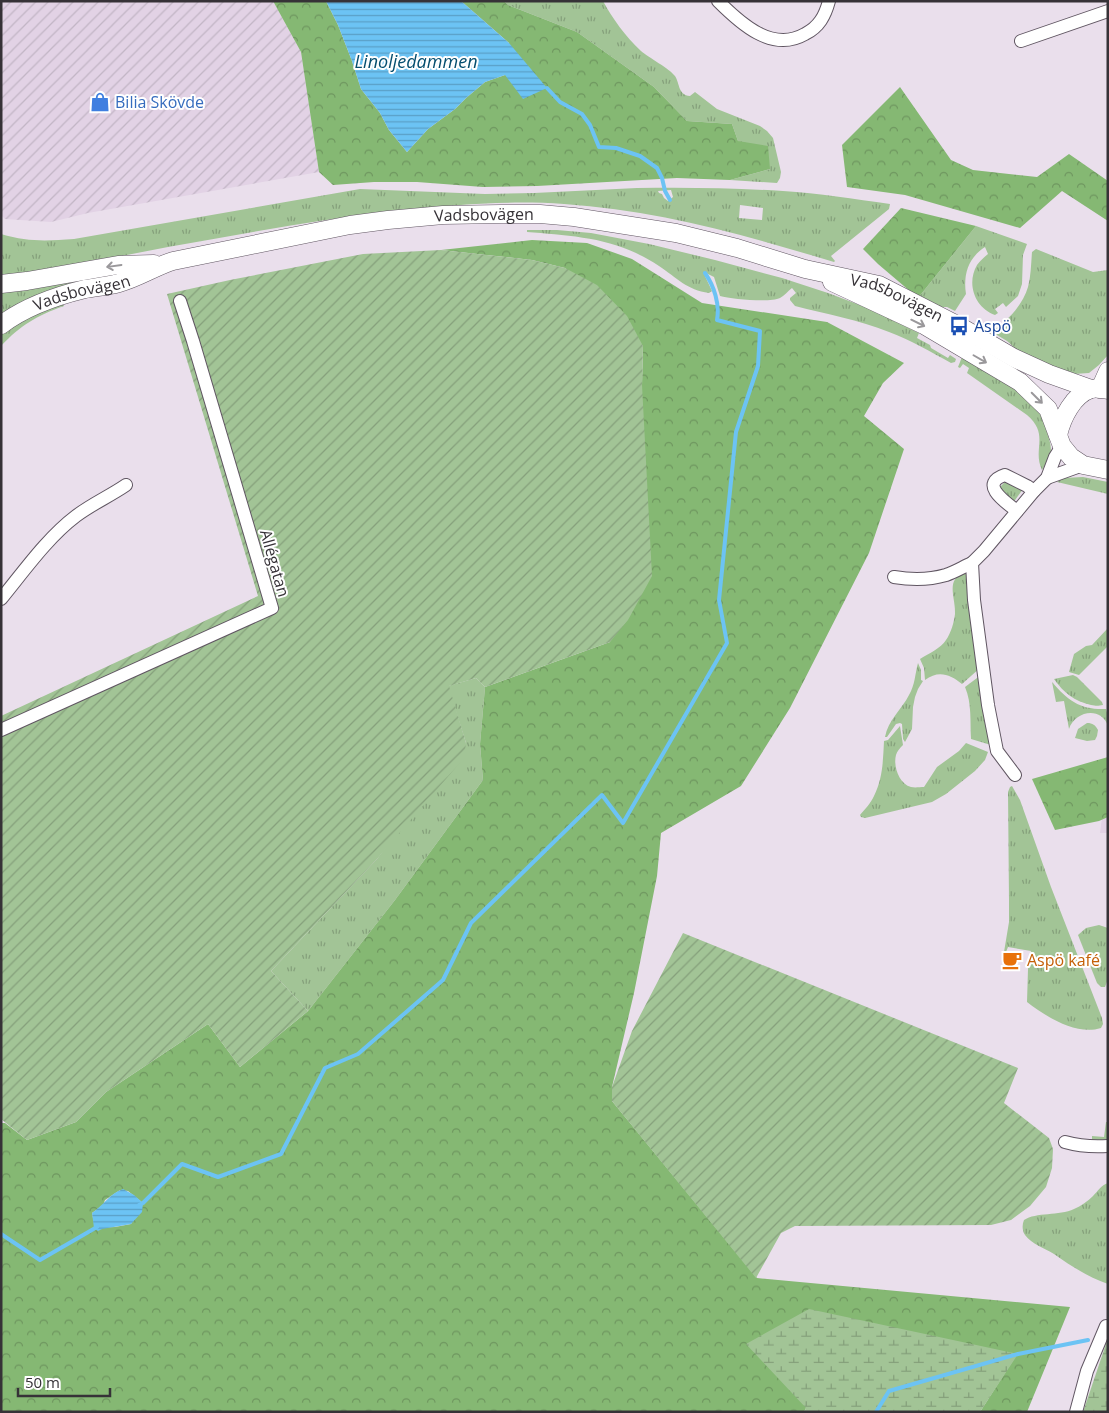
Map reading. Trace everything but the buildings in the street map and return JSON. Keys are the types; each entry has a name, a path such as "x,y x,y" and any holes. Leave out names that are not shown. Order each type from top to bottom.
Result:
{"main road":[{"name":"Vadsbovägen","path":"1,284 118,264 162,264 350,225 443,215 530,214 574,217 676,233 737,248 805,269 879,285 960,326 1014,358 1099,390"},
{"name":"Vadsbovägen","path":"1,325 33,306 58,296 121,282 162,264"},
{"name":"Vadsbovägen","path":"805,269 924,325 1020,382 1048,409 1060,440"},
{"path":"1099,466 1070,457 1060,440 1063,418 1067,412 1078,398 1099,390 1108,371"}],"street":[{"path":"718,1 735,18 757,33 779,40 798,38 812,30 820,22 829,1"},
{"path":"1021,41 1108,10"},
{"name":"Allégatan","path":"1,730 272,608 194,340 180,301"},
{"path":"894,577 926,579 946,575 972,563 1047,478 1060,440"},
{"path":"1047,478 1099,466"},
{"path":"1017,511 999,498 994,488 997,479 1005,476 1010,477 1034,491"},
{"path":"1,600 51,539 75,517 126,485"},
{"path":"972,563 974,600 988,705 997,751 1015,775"},
{"path":"1065,1142 1087,1146 1108,1146"},
{"path":"1076,1412 1087,1371 1106,1326"}],"shaded area":[{"path":"1,1 273,1 301,52 319,172 88,213 51,222 5,219 1,215"},
{"path":"1105,796 1108,796 1108,833 1100,833"}],"green space":[{"path":"273,1 326,1 338,25 361,89 380,113 389,130 407,152 428,129 455,109 485,82 505,75 509,43 461,1 504,1 508,5 577,32 654,87 687,121 732,124 738,141 768,146 770,169 730,180 677,178 537,186 483,187 417,182 374,182 333,185 319,172 301,52"},
{"path":"504,1 603,1 635,46 675,76 683,94 690,96 695,92 717,109 760,126 767,131 773,138 781,172 777,183 730,180 770,169 738,141 732,124 687,121 654,87 577,32 508,5"},
{"path":"900,87 951,160 973,170 1037,177 1069,154 1108,181 1108,221 1062,191 1020,228 905,195 847,187 842,145"},
{"path":"637,188 729,188 810,193 890,204 889,209 831,256 834,262 734,233 667,218 599,207 543,203 501,203 437,207 338,218 1,277 1,234 37,240 74,239 360,189 485,194","holes":["671,190 673,197 668,201 658,191","740,205 763,208 762,220 739,218"]},
{"path":"901,208 976,226 918,298 863,249"},
{"path":"976,226 1027,244 1023,255 1022,284 1018,296 1006,307 1003,303 995,309 998,313 995,315 982,307 974,294 972,280 977,265 988,254 985,247 974,256 968,268 965,280 966,294 955,311 947,307 939,307 918,298"},
{"path":"527,230 591,233 649,244 782,278 865,307 919,333 917,338 930,345 931,348 948,358 950,355 956,359 955,362 951,363 913,342 878,328 795,306 790,300 796,293 792,288 782,297 768,300 720,296 714,277 706,273 705,276 712,291 709,293 682,283 654,262 610,243 569,236 527,232"},
{"path":"532,240 587,243 632,259 702,303 827,322 904,363 883,383 864,416 904,449 869,553 790,708 741,786 661,833 657,876 634,993 612,1087 612,1101 757,1278 1070,1307 1027,1412 980,1412 1017,1354 806,1408 804,1412 1,1412 1,1123 5,1123 27,1140 76,1122 106,1092 208,1024 240,1067 308,1011 395,900 483,780 480,744 485,687 610,642 642,385 643,346 565,268 532,260 441,250","holes":["120,1190 128,1191 143,1203 131,1224 95,1228 92,1213 103,1205 105,1200"]},
{"path":"1036,249 1093,272 1108,270 1108,355 1089,373 1074,374 1058,370 1023,355 1007,341 992,332 1009,318 1026,294 1031,270 1032,252"},
{"path":"441,250 532,260 565,268 597,285 627,316 643,346 642,385 652,576 628,620 610,642 485,687 476,678 449,686 466,743 464,758 377,859 271,971 308,1011 240,1067 208,1024 106,1092 76,1122 27,1140 1,1119 1,716 258,596 167,294 363,254"},
{"path":"120,272 120,276 1,318 1,293"},
{"path":"63,303 64,306 22,327 1,346 1,333 41,311"},
{"path":"962,357 1015,389 1034,405 1040,413 1046,427 1051,450 1050,457 1042,470 1039,462 1038,429 1034,422 1027,415 967,373 969,368 963,364 960,368 958,367"},
{"path":"1083,477 1108,482 1108,494 1057,482 1063,478"},
{"path":"1006,481 1023,489 1013,503 1005,497 1000,487"},
{"path":"966,574 969,577 980,668 962,684 944,674 935,675 925,680 924,668 920,659 941,646 949,634 955,614 953,586 956,577"},
{"path":"1108,628 1108,646 1079,675 1069,672 1074,654 1086,646 1092,645"},
{"path":"918,663 921,670 921,680 923,681 915,697 912,729 905,742 902,724 900,723 896,724 887,737 885,737 889,725 911,691"},
{"path":"981,675 991,745 971,739 970,706 965,687"},
{"path":"1073,675 1103,705 1091,705 1074,699 1054,679"},
{"path":"476,678 485,687 480,744 483,780 395,900 308,1011 271,971 377,859 466,743 448,686"},
{"path":"1052,682 1070,699 1082,706 1106,709 1108,726 1100,715 1088,713 1077,718 1069,729 1064,701 1056,702"},
{"path":"1087,723 1091,723 1098,730 1095,740 1087,741 1075,738 1078,729"},
{"path":"900,726 903,745 896,755 895,764 900,778 911,787 924,787 937,767 959,751 966,743 988,752 985,760 975,771 946,794 932,802 865,818 861,817 860,815 873,799 877,789 882,769 884,741 888,740"},
{"path":"1108,757 1108,817 1099,821 1055,830 1032,779"},
{"path":"1012,786 1020,800 1051,887 1102,1018 1103,1024 1101,1028 1091,1030 1071,1027 1043,1013 1027,1002 1028,969 1031,951 1008,947 1006,952 1004,952 1009,922 1008,792"},
{"path":"1099,925 1108,928 1108,979 1105,987 1101,987 1097,983 1078,935 1086,928"},
{"path":"683,933 1018,1068 1004,1103 1049,1138 1053,1149 1052,1168 1046,1187 1030,1206 1011,1220 991,1225 795,1226 781,1233 756,1278 612,1101 612,1087 632,1031"},
{"path":"1106,1122 1108,1122 1108,1144 1092,1142 1092,1136 1104,1137"},
{"path":"1108,1183 1108,1284 1080,1271 1035,1243 1025,1235 1023,1224 1024,1220 1029,1218 1062,1213 1077,1208 1087,1202 1101,1187"},
{"path":"809,1309 1018,1354 980,1412 804,1412 806,1408 746,1344"},
{"path":"1108,1338 1108,1412 1083,1412"}],"water":[{"name":"Linoljedammen","path":"326,1 461,1 509,43 547,88 523,99 505,75 485,82 455,109 428,129 407,152 389,130 380,113 361,89 338,25"},
{"path":"123,1189 143,1203 142,1212 131,1224 98,1231 94,1228 92,1213 114,1193"}],"waterway":[{"path":"547,88 560,102 582,114 590,125 599,147 616,148 640,156 657,168 670,200"},
{"path":"139,1205 182,1164 218,1177 281,1154 325,1068 358,1054 443,980 471,923 602,795 623,823 727,643 719,600 736,432 758,366 760,331 717,320 716,295 705,273"},
{"path":"1,1234 40,1260 97,1227"},
{"path":"876,1412 889,1391 1018,1354 1088,1340"}],"place":[{"name":"Bilia Skövde","path":"100,102"},
{"name":"Aspö","path":"959,326"},
{"name":"Aspö kafé","path":"1012,960"}]}
